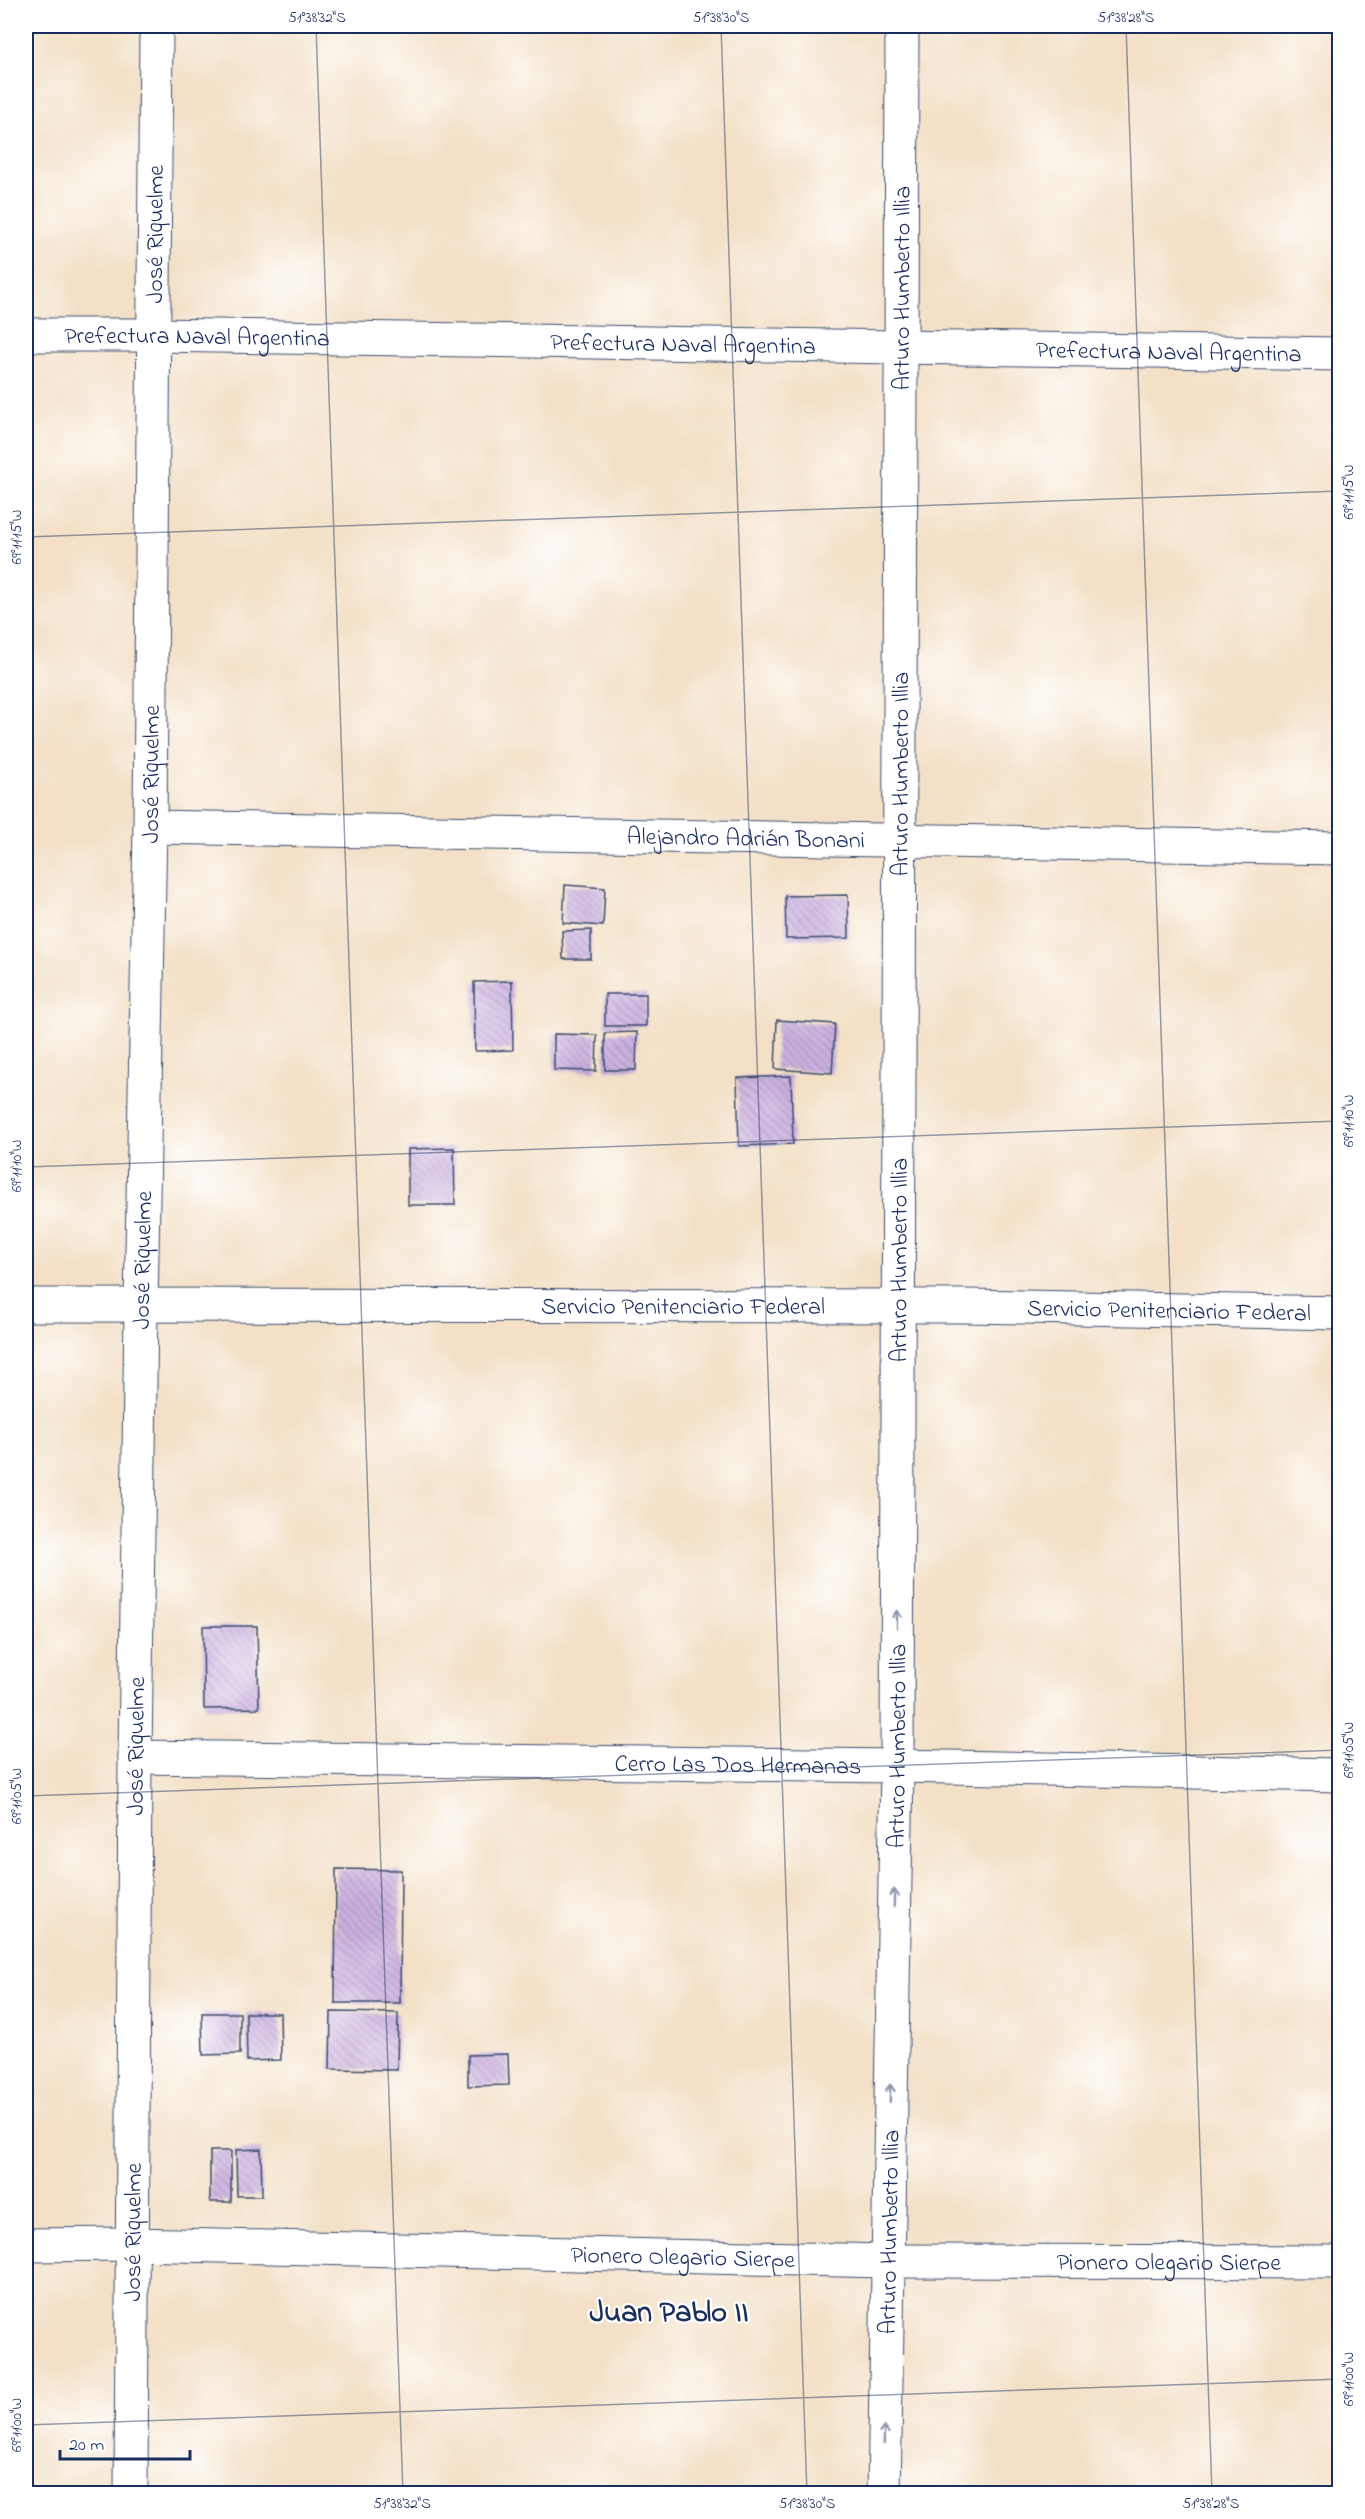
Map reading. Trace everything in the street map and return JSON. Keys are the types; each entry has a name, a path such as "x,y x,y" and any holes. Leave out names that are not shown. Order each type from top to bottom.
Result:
{"street":[{"name":"José Riquelme","path":"131,2493 135,1757 150,827 156,26"},
{"name":"Arturo Humberto Illia","path":"884,2493 886,2260 897,1766 902,26"},
{"name":"Prefectura Naval Argentina","path":"26,335 154,335 1340,354"},
{"name":"Alejandro Adrián Bonani","path":"150,827 1340,848"},
{"name":"Servicio Penitenciario Federal","path":"26,1305 965,1306 1340,1313"},
{"name":"Cerro Las Dos Hermanas","path":"135,1757 897,1766 1340,1775"},
{"name":"Pionero Olegario Sierpe","path":"26,2245 131,2244 886,2260 1340,2262"}],"building":[{"path":"565,885 605,888 603,926 563,923"},
{"path":"848,895 849,938 786,939 785,896"},
{"path":"591,930 591,959 563,959 562,931"},
{"path":"512,981 513,1050 475,1051 474,982"},
{"path":"605,994 646,994 646,1026 605,1026"},
{"path":"777,1020 835,1024 832,1073 775,1069"},
{"path":"637,1032 636,1070 605,1070 605,1033"},
{"path":"554,1034 597,1035 596,1071 554,1070"},
{"path":"791,1076 793,1144 739,1146 737,1078"},
{"path":"454,1148 455,1205 408,1205 408,1149"},
{"path":"203,1626 257,1626 259,1708 204,1709"},
{"path":"336,1869 401,1870 400,2003 335,2003"},
{"path":"331,2012 398,2013 397,2070 330,2069"},
{"path":"202,2013 240,2013 240,2054 203,2055"},
{"path":"246,2013 280,2013 281,2060 247,2061"},
{"path":"508,2054 509,2085 468,2086 468,2055"},
{"path":"261,2149 262,2196 237,2196 236,2150"},
{"path":"210,2151 231,2151 231,2202 210,2202"}],"district":[{"name":"Juan Pablo II","path":"669,2311"}]}
